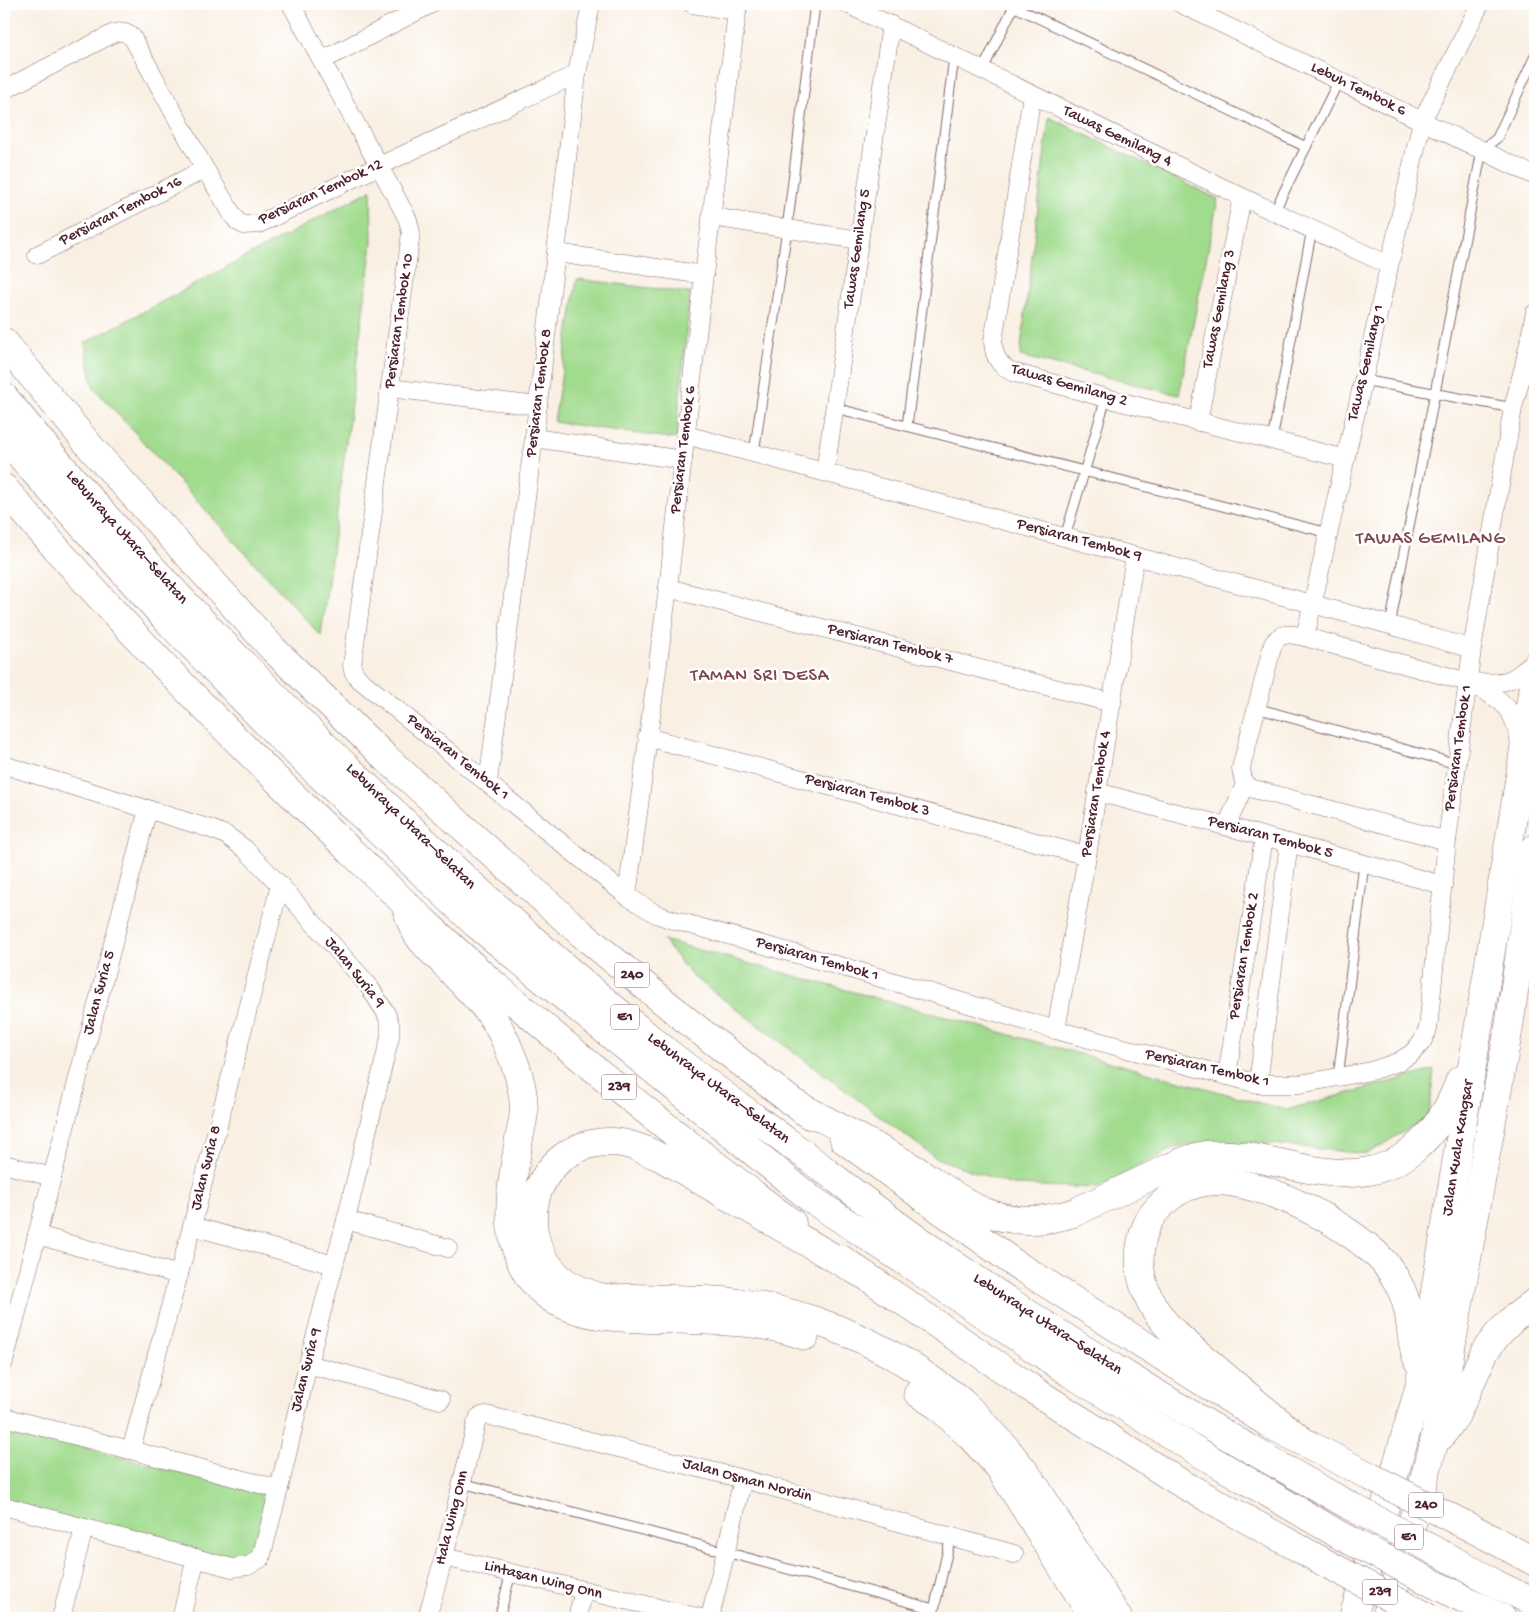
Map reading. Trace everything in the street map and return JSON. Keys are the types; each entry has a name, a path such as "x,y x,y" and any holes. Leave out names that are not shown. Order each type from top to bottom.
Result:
{"main road":[{"name":"240","path":"4,342 93,450 266,642 379,752 582,934 691,1024 790,1101 1014,1263 1271,1425 1535,1562"},
{"name":"Lebuhraya Utara–Selatan","path":"4,397 113,525 240,662 395,815 539,945 676,1060 938,1254 1111,1367 1256,1453 1352,1507 1535,1603"},
{"name":"Lebuhraya Utara–Selatan","path":"4,436 166,619 280,737 476,924 811,1199 1070,1373 1205,1456 1343,1537 1502,1618"},
{"name":"239","path":"4,488 34,524 162,664 252,756 405,904 503,992 647,1111 860,1274 1038,1393 1178,1482 1429,1618"},
{"name":"Jalan Kuala Kangsar","path":"1353,1618 1419,1388 1522,763 1535,671"},
{"name":"Jalan Kuala Kangsar","path":"1386,1618 1433,1447 1509,1027 1535,848"},
{"path":"405,904 416,933 488,1011 500,1030 515,1064 519,1076 524,1112 514,1168 511,1223 519,1256 534,1282 556,1301 568,1308 589,1314 611,1318 755,1324 798,1333 850,1353 896,1377 938,1406 999,1467 1094,1618"},
{"path":"790,1101 903,1162 976,1208 1016,1220 1039,1221 1056,1219 1073,1213 1173,1166 1205,1155 1248,1157 1339,1174 1371,1172 1390,1165 1405,1157 1434,1131 1454,1095 1479,1028"},
{"path":"860,1274 662,1158 638,1147 613,1142 588,1145 568,1154 549,1170 537,1192 532,1215 534,1238 544,1260 559,1278 579,1290 602,1297 723,1301 773,1308 818,1322 866,1341 918,1370 962,1402 1023,1468 1118,1618"},
{"path":"1301,1440 1183,1342 1164,1323 1153,1306 1144,1287 1140,1272 1139,1253 1142,1237 1147,1223 1160,1205 1177,1192 1190,1186 1207,1182 1242,1184 1264,1190 1319,1214 1355,1237 1382,1260 1399,1286 1407,1306 1413,1349 1422,1369"},
{"path":"1433,1447 1456,1415 1485,1351 1513,1319 1535,1302"}],"street":[{"name":"Persiaran Tembok 10","path":"291,4 408,220 411,233 352,666"},
{"path":"323,60 431,4"},
{"name":"Persiaran Tembok 8","path":"488,782 534,438 578,74 591,4"},
{"path":"692,4 737,7"},
{"name":"Tawas Gemilang 4","path":"847,4 1032,96 1389,265"},
{"name":"Lebuh Tembok 6","path":"1181,4 1535,176"},
{"name":"Tawas Gemilang 1","path":"1305,637 1422,121 1480,4"},
{"name":"Persiaran Tembok 6","path":"627,896 668,588 737,7"},
{"name":"Tawas Gemilang 5","path":"825,472 891,26"},
{"name":"Persiaran Tembok 12","path":"4,90 114,33 125,32 132,37 205,169 238,222 248,226 259,224 378,166 578,74"},
{"name":"Tawas Gemilang 2","path":"1032,96 994,332 993,350 997,360 1012,372 1198,422 1346,459"},
{"name":"Persiaran Tembok 16","path":"36,255 205,169"},
{"name":"Tawas Gemilang 3","path":"1198,422 1242,197"},
{"path":"712,217 860,240"},
{"path":"557,253 704,275"},
{"name":"Persiaran Tembok 1","path":"352,666 359,679 627,896 656,914 1056,1030 1258,1084 1300,1084 1371,1071 1398,1062 1412,1053 1422,1042 1428,1029 1447,841 1472,649 1513,408 1535,313"},
{"path":"390,388 538,406"},
{"name":"Persiaran Tembok 9","path":"686,435 1390,625 1472,649"},
{"path":"534,438 683,460"},
{"name":"Persiaran Tembok 4","path":"1056,1030 1087,856 1135,556"},
{"name":"Persiaran Tembok 7","path":"668,588 1112,702"},
{"path":"1447,841 1250,788 1245,784 1241,768 1274,641 1279,636 1287,634 1305,637 1468,682 1500,699 1510,710 1517,730 1522,763"},
{"path":"1468,682 1508,682 1525,671 1535,658"},
{"name":"Persiaran Tembok 3","path":"647,737 1087,856"},
{"name":"Jalan Suria 9","path":"4,765 211,828 226,835 244,848 280,885 368,985 390,1024 390,1037 346,1220 308,1364 261,1558 248,1566 232,1568 4,1506"},
{"path":"1227,825 1245,784"},
{"name":"Persiaran Tembok 5","path":"1097,792 1227,825 1289,844 1442,885"},
{"name":"Jalan Suria 5","path":"4,1362 148,809"},
{"name":"Persiaran Tembok 2","path":"1226,1076 1264,837"},
{"path":"1258,1084 1289,844"},
{"name":"Jalan Suria 8","path":"131,1450 192,1226 280,885"},
{"path":"4,1164 52,1177"},
{"path":"346,1220 448,1248"},
{"path":"192,1226 334,1264"},
{"path":"37,1235 178,1275"},
{"path":"308,1364 442,1400"},
{"name":"Jalan Osman Nordin","path":"479,1417 486,1415 743,1480 1014,1554"},
{"path":"4,1417 279,1489"},
{"name":"Hala Wing Onn","path":"427,1618 479,1417"},
{"path":"710,1618 743,1480"},
{"path":"61,1618 84,1528"},
{"name":"Lintasan Wing Onn","path":"444,1557 701,1618"},
{"path":"182,1618 196,1558"},
{"path":"577,1618 584,1591"}],"lane":[{"path":"754,453 787,228 815,4"},
{"path":"982,70 1013,5 1306,147"},
{"path":"1390,625 1482,150 1497,138 1535,56"},
{"path":"907,426 954,57"},
{"path":"1274,212 1338,80"},
{"path":"1272,440 1312,229"},
{"path":"1363,380 1513,408"},
{"path":"1065,537 1086,472 1106,398"},
{"path":"834,408 1329,533"},
{"path":"1256,708 1456,764"},
{"path":"1338,1078 1364,864"},
{"path":"462,1483 726,1552 933,1614 951,1536"},
{"path":"499,1618 511,1573"}],"green space":[{"path":"1049,117 1218,199 1179,395 1020,356"},
{"path":"371,190 372,243 321,636 93,387 85,343"},
{"path":"577,279 690,293 676,439 554,422"},
{"path":"663,940 1286,1110 1434,1070 1429,1116 1367,1154 1253,1142 1178,1146 1098,1188 1012,1185 936,1158 691,975"},
{"path":"4,1426 266,1495 256,1556 242,1564 4,1502"}],"district":[{"name":"TAWAS GEMILANG","path":"1431,539"},
{"name":"TAMAN SRI DESA","path":"760,676"}]}
